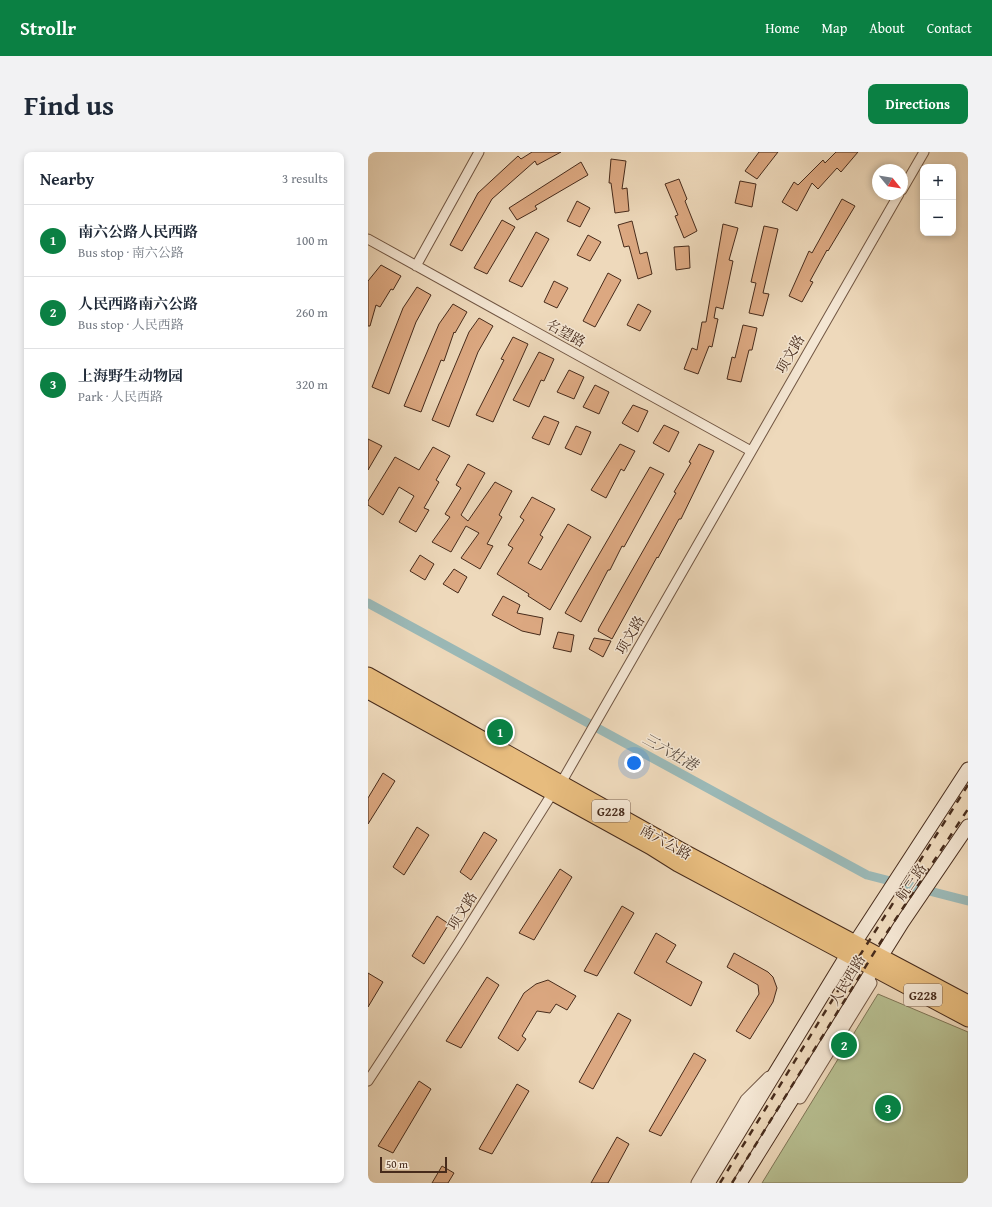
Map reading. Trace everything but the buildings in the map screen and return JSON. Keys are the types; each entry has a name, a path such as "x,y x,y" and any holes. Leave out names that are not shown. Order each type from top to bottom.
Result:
{"highway":[{"name":"南六公路","path":"368,675 557,789"},
{"name":"南六公路","path":"368,691 557,789 851,949 968,1019"},
{"name":"南六公路","path":"878,965 968,1003"}],"main road":[{"name":"人民西路","path":"708,1183 851,949 968,769"},
{"name":"航三路","path":"878,965 902,923 968,826"},
{"name":"人民西路","path":"740,1183 878,965"}],"street":[{"path":"416,266 479,152"},
{"path":"908,180 924,152"},
{"name":"项文路","path":"368,1080 557,789 896,200"},
{"name":"名望路","path":"368,239 751,451"},
{"name":"人民西路","path":"747,1183 836,1043 878,965"},
{"name":"人民西路","path":"697,1183 746,1100 781,1063"}],"green space":[{"path":"878,994 968,1032 968,1183 762,1183"}],"waterway":[{"name":"三六灶港","path":"368,603 867,875 968,901"}],"railway":[{"path":"720,1183 855,963 968,785"},
{"path":"732,1183 880,943 968,809"}],"place":[{"name":"南六公路人民西路","path":"500,732"},
{"name":"人民西路南六公路","path":"844,1045"},
{"name":"上海野生动物园","path":"888,1108"}]}
